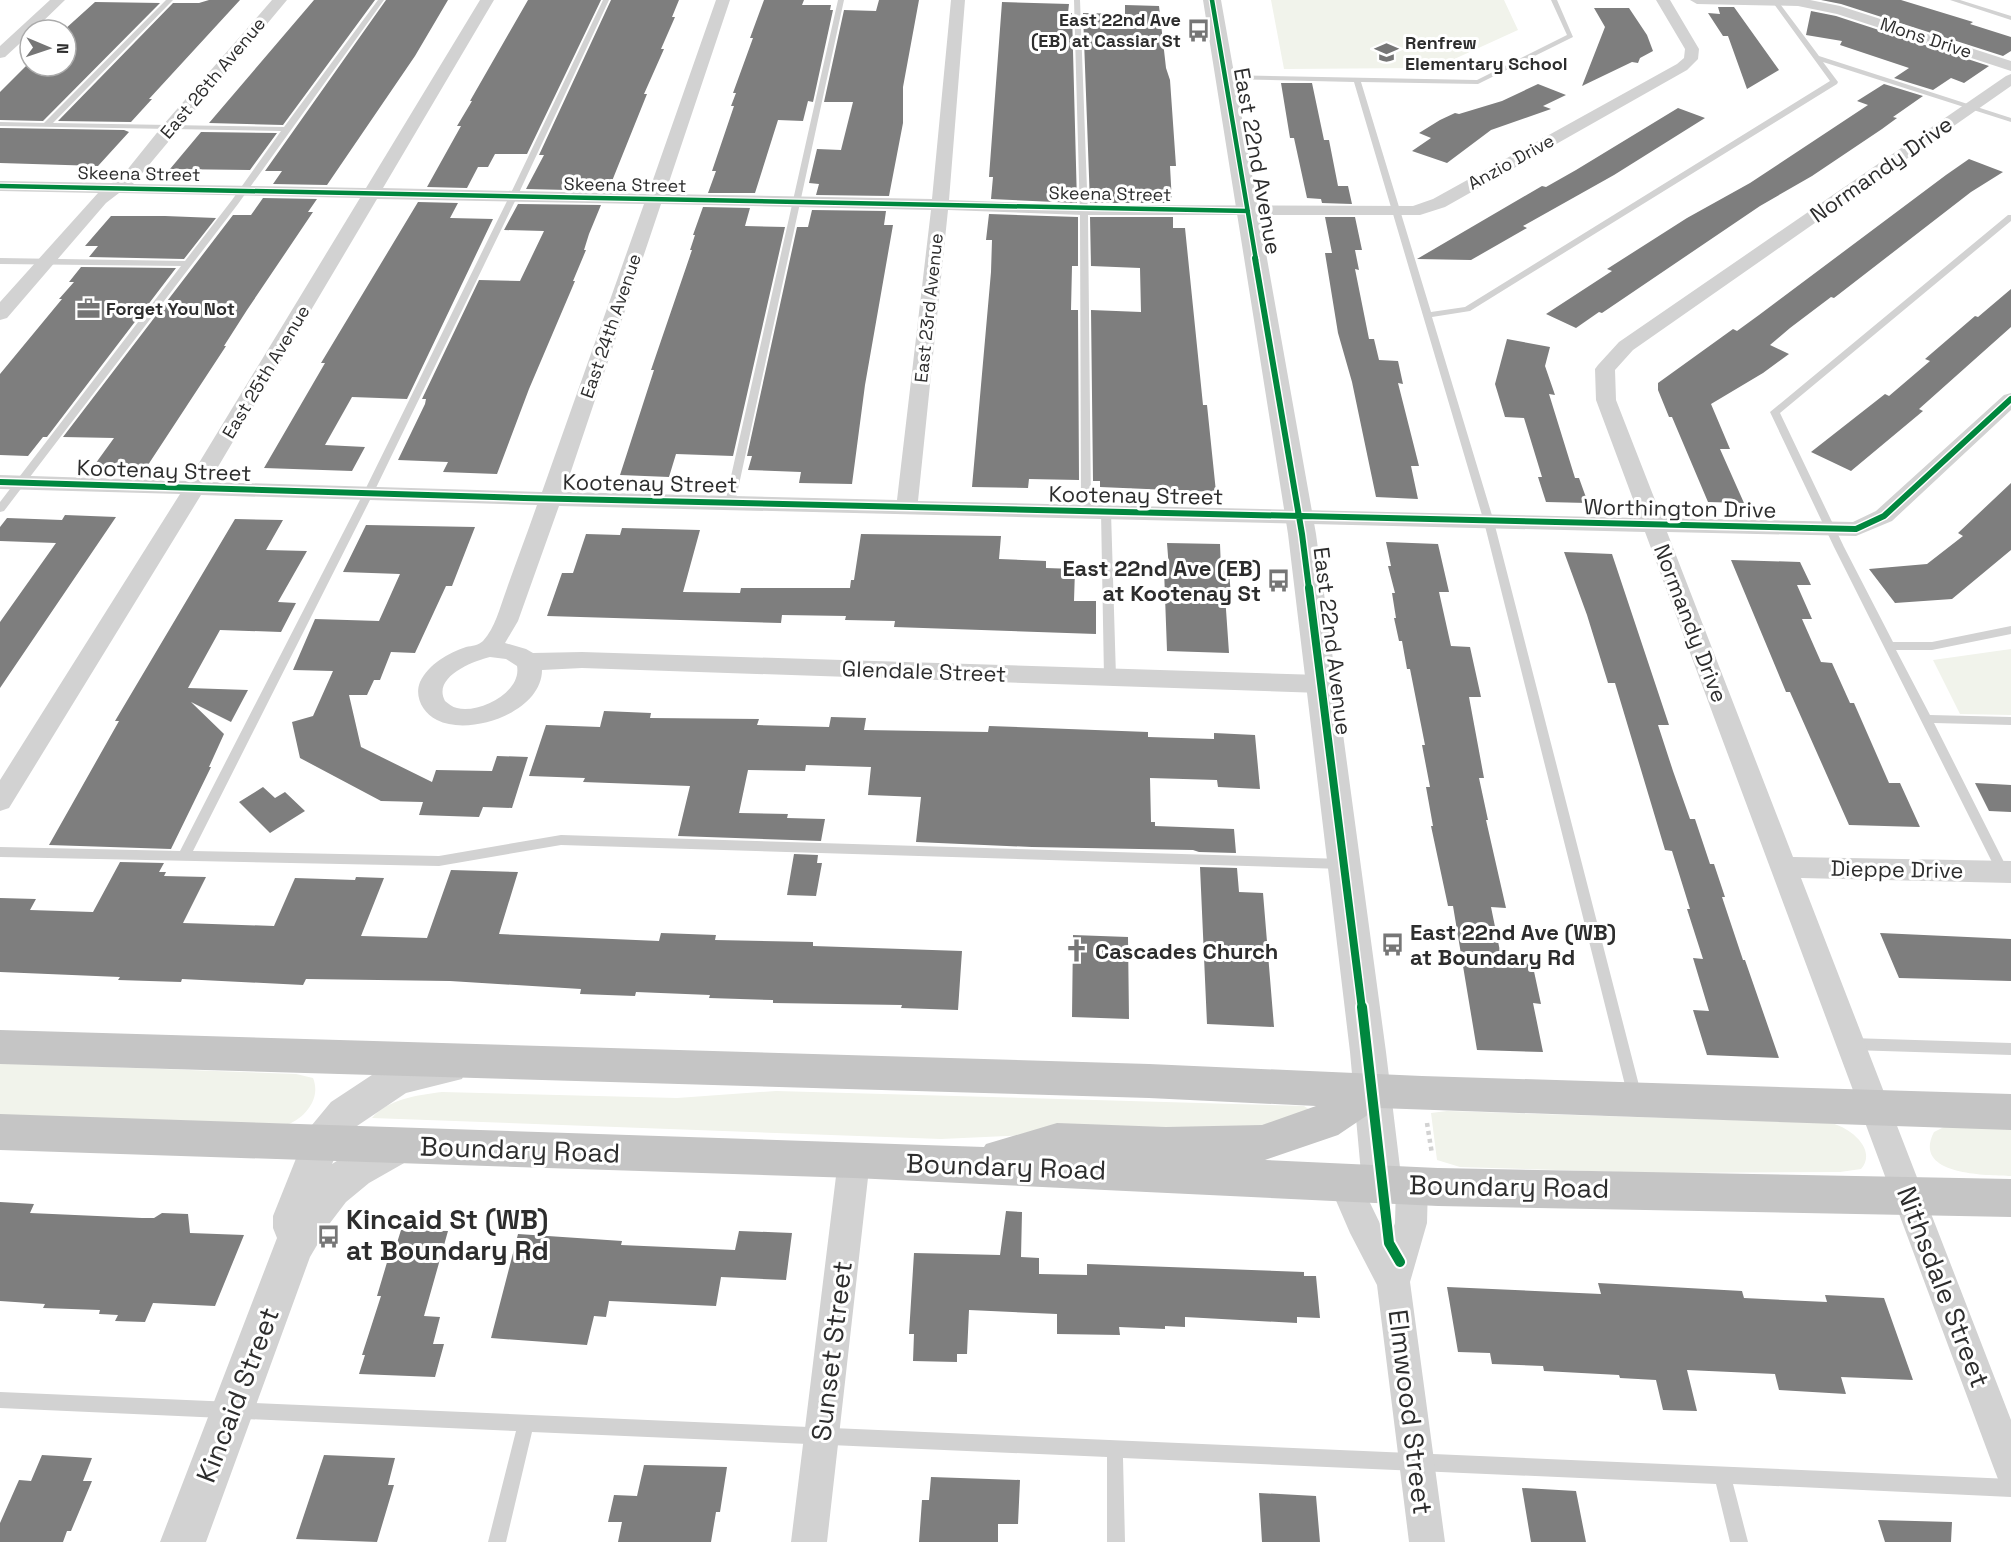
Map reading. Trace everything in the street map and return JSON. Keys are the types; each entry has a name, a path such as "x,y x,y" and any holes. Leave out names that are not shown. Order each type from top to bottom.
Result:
{"main road":[{"path":"0,1047 1149,1081 1372,1091 2011,1112"},
{"path":"972,1165 1057,1141 1166,1145 1262,1143 1324,1122 1372,1091"},
{"name":"Boundary Road","path":"0,1132 2011,1198"}],"street":[{"path":"0,54 58,0"},
{"name":"East 26th Avenue","path":"0,314 100,199 129,178 279,0"},
{"name":"East 25th Avenue","path":"0,801 195,489 487,0"},
{"name":"East 24th Avenue","path":"490,649 507,621 551,499 723,0"},
{"name":"East 23rd Avenue","path":"907,507 940,205 958,0"},
{"name":"East 22nd Avenue","path":"1212,0 1299,517 1372,1091 1393,1178"},
{"name":"Anzio Drive","path":"1248,211 1397,212 1420,209 1439,203 1682,67 1691,58 1692,49 1663,0"},
{"name":"Mons Drive","path":"1697,0 1798,2 1840,10 2011,66"},
{"name":"Normandy Drive","path":"1875,1107 1606,400 1605,369 1626,346 2011,79"},
{"name":"Skeena Street","path":"0,186 940,205 1083,210 1248,211"},
{"name":"Worthington Drive","path":"1299,517 1856,529 1884,516 2011,399"},
{"name":"Kootenay Street","path":"10,483 1299,517"},
{"path":"490,649 506,650 518,654 527,662 531,673 521,694 491,713 473,718 455,718 440,712 431,703 429,691 435,678 447,667 472,652 490,649"},
{"name":"Glendale Street","path":"527,662 582,660 1321,684"},
{"name":"Dieppe Drive","path":"1783,867 2007,872"},
{"name":"Kincaid Street","path":"293,1248 293,1216 321,1143 344,1114 397,1078 486,1062"},
{"name":"Nithsdale Street","path":"1875,1107 2011,1466"},
{"name":"Kincaid Street","path":"183,1542 293,1248 318,1206 333,1187 399,1146"},
{"name":"Sunset Street","path":"809,1542 854,1161"},
{"name":"Elmwood Street","path":"1393,1178 1412,1223 1393,1282"},
{"name":"Elmwood Street","path":"1393,1178 1361,1222 1393,1282 1427,1542"}],"lane":[{"path":"46,125 170,0"},
{"path":"0,509 10,483 188,264 381,0"},
{"path":"184,856 369,494 606,0"},
{"path":"730,503 841,0"},
{"path":"1077,0 1096,512 1110,677"},
{"path":"1224,76 1478,82 1571,36 1554,0"},
{"path":"1953,0 2011,18"},
{"path":"1774,1 1834,82"},
{"path":"1817,58 2011,120"},
{"path":"1429,315 1467,309 1834,82 1853,68"},
{"path":"1357,79 1489,522 1636,1098"},
{"path":"0,124 286,129"},
{"path":"2007,872 1926,719 1830,529 1775,412 2011,217"},
{"path":"0,261 188,264"},
{"path":"1890,646 1932,646 2011,630"},
{"path":"1926,719 2011,721"},
{"path":"0,852 439,861 561,840 1343,864"},
{"path":"1851,1044 2011,1049"},
{"path":"0,1400 231,1412 2011,1488"},
{"path":"497,1542 526,1424"},
{"path":"1115,1450 1116,1542"},
{"path":"1722,1475 1739,1542"}],"path":[{"path":"1393,1178 1425,1113"}],"shaded area":[{"path":"1271,0 1504,0 1518,30 1450,61 1422,68 1284,69"},
{"path":"2011,649 2011,715 1960,714 1933,660"},
{"path":"0,1063 296,1074 313,1078 315,1092 307,1111 289,1124 0,1115"},
{"path":"776,1091 1304,1106 1310,1110 1264,1129 941,1139 372,1118 386,1106 395,1102 442,1092 677,1098"},
{"path":"1447,1111 1831,1123 1853,1134 1864,1147 1866,1154 1861,1169 1840,1172 1654,1173 1460,1167 1437,1160 1431,1113"},
{"path":"1944,1127 2011,1129 2011,1176 1970,1173 1942,1165 1933,1157 1930,1146 1934,1132"}],"building":[{"path":"209,0 240,0 149,99 152,99 131,122 58,121 173,3 199,3"},
{"path":"314,0 375,0 283,125 209,123"},
{"path":"386,0 448,0 415,56 327,185 273,184 282,171 265,171"},
{"path":"528,0 601,0 527,154 495,154 488,167 478,167 467,188 427,187 461,126 457,126 472,101 470,101"},
{"path":"611,0 679,0 672,17 675,17 661,49 664,49 644,94 647,94 608,191 526,189 544,155 539,155"},
{"path":"764,0 804,0 802,5 831,5 830,10 833,10 813,102 808,101 803,121 778,120 755,193 708,193 716,171 712,171 734,106 731,106 736,93 733,93"},
{"path":"879,0 919,0 903,87 903,123 889,196 816,195 819,184 809,183 817,149 841,150 853,102 824,102 844,10 876,11"},
{"path":"1821,0 1901,0 1973,22 1970,24 2011,37 2011,51 2003,56 1841,4"},
{"path":"95,2 160,3 43,121 0,120 0,92 18,74 18,78 78,78 77,18"},
{"path":"1002,2 1069,4 1068,13 1072,13 1077,203 991,199 993,177 989,177"},
{"path":"1125,5 1159,6 1166,68 1170,80 1176,166 1170,166 1172,203 1090,203 1083,13 1125,14"},
{"path":"1718,7 1734,7 1779,70 1747,89 1728,36 1723,36 1708,13 1720,14"},
{"path":"1594,8 1629,8 1647,35 1653,51 1640,58 1638,63 1632,62 1582,86 1605,27"},
{"path":"1811,11 1836,16 1989,66 1964,83 1951,78 1933,90 1894,78 1909,68 1840,45 1842,41 1806,35"},
{"path":"1281,83 1312,83 1324,140 1329,140 1338,186 1348,186 1352,204 1322,203 1321,199 1307,198 1294,138 1290,138"},
{"path":"1538,84 1566,95 1543,106 1551,109 1491,130 1447,163 1412,151 1431,138 1419,133 1440,120 1455,113 1459,114 1502,101"},
{"path":"1884,84 1923,96 1893,117 1897,118 1882,129 1812,176 1760,206 1602,313 1599,312 1576,328 1546,314 1612,271 1607,269 1687,218 1750,183 1868,105 1857,101"},
{"path":"1678,108 1705,118 1614,175 1523,226 1527,228 1471,260 1417,259 1542,186 1546,187 1576,170"},
{"path":"0,128 124,130 129,132 98,166 0,163"},
{"path":"201,132 277,133 250,170 170,169"},
{"path":"1969,159 2003,172 1971,192 1834,298 1831,297 1790,328 1770,345 1789,354 1763,373 1711,404 1730,449 1720,449 1744,503 1708,502 1672,417 1669,417 1658,390 1658,383 1733,329 1737,331"},
{"path":"263,198 317,199 308,212 313,212 146,468 93,467 114,438 63,437 233,215 251,215"},
{"path":"418,202 458,203 450,218 493,219 407,399 352,397 325,445 365,447 352,471 264,468 325,363 321,363"},
{"path":"518,204 601,205 573,281 575,281 529,389 497,474 443,472 448,462 398,460 425,404 426,399 422,399 479,280 520,281 544,231 504,230"},
{"path":"703,207 750,208 745,226 785,227 733,456 676,454 669,477 620,475 654,370 651,370 692,250 690,250 695,235 693,235"},
{"path":"812,210 886,211 884,225 893,225 865,385 852,484 799,483 801,472 748,470 752,456 747,456 797,227 808,227"},
{"path":"989,214 1078,217 1078,266 1072,266 1071,310 1078,310 1079,480 1029,479 1028,488 972,487 991,272 992,240 986,240"},
{"path":"111,216 216,218 184,259 89,257 98,246 85,246"},
{"path":"1090,217 1173,217 1173,228 1185,228 1203,405 1207,405 1216,492 1100,487 1100,481 1093,481 1091,310 1141,312 1140,268 1091,266"},
{"path":"1325,217 1355,217 1362,250 1355,250 1359,270 1355,269 1369,339 1374,339 1379,360 1398,361 1403,384 1398,383 1419,466 1411,466 1418,499 1376,497 1352,382 1338,333 1325,253 1332,253"},
{"path":"81,267 176,268 47,437 43,437 28,456 0,455 0,374 62,299 59,299 74,282 69,282"},
{"path":"2011,289 2011,327 1919,409 1923,411 1851,471 1811,452 1885,394 1889,396 1930,361 1925,359"},
{"path":"1507,339 1550,347 1545,366 1555,395 1549,394 1575,478 1579,478 1588,503 1546,502 1538,477 1542,477 1524,418 1505,417 1495,384"},
{"path":"2011,483 2011,550 1952,599 1895,603 1869,569 1927,564 1963,536 1958,533"},
{"path":"65,515 116,517 0,688 0,622 56,543 0,541 0,527 7,518 62,520"},
{"path":"235,519 283,520 266,550 307,551 278,602 296,603 281,632 220,630 188,688 248,690 231,722 191,702 224,734 209,767 211,767 171,849 49,845 119,721 115,721"},
{"path":"366,525 475,527 452,586 446,586 415,653 391,652 380,680 374,680 367,695 349,695 361,747 432,782 436,770 492,771 497,756 528,757 512,808 483,807 479,817 419,815 423,802 381,801 300,758 292,722 313,716 333,671 293,670 315,619 379,621 400,574 343,572"},
{"path":"622,528 700,530 683,592 740,593 741,588 850,588 851,580 854,580 861,534 1001,536 999,559 1046,561 1046,568 1075,569 1074,601 1096,601 1096,634 894,627 895,621 845,620 846,616 782,615 781,623 547,616 562,573 573,573 586,534 620,535"},
{"path":"1386,542 1438,544 1449,592 1439,592 1451,646 1470,647 1481,697 1469,697 1484,778 1479,778 1506,908 1491,907 1502,961 1532,962 1541,1004 1533,1003 1543,1052 1477,1050 1453,906 1448,906 1431,826 1433,826 1426,787 1430,787 1422,745 1425,745 1410,669 1407,669 1402,641 1399,641 1394,618 1396,618 1392,593 1395,593 1388,566 1391,566"},
{"path":"1167,543 1220,544 1221,570 1229,571 1231,596 1225,595 1229,653 1167,651 1164,569 1169,569"},
{"path":"1564,552 1612,554 1669,725 1658,725 1673,771 1690,819 1695,819 1710,864 1714,864 1725,897 1722,897 1743,960 1745,960 1779,1058 1707,1055 1693,1010 1709,1011 1693,958 1703,959 1687,909 1690,909 1672,851 1665,850 1615,683 1608,683"},
{"path":"1731,560 1800,562 1811,585 1797,585 1812,619 1802,619 1821,662 1832,663 1850,703 1854,703 1889,783 1900,783 1920,827 1849,825 1790,692 1786,692"},
{"path":"604,711 651,713 650,718 759,719 757,725 829,727 831,717 866,718 864,730 988,732 989,726 1148,732 1148,737 1214,739 1214,733 1255,735 1260,789 1218,787 1217,780 1150,778 1151,822 1155,822 1155,826 1234,829 1236,853 916,842 921,797 868,795 871,767 806,765 805,771 748,770 739,813 788,814 787,818 825,819 821,841 678,836 690,786 583,782 585,778 529,776 546,725 600,727"},
{"path":"1975,783 2011,785 2011,812 1989,811"},
{"path":"263,787 275,798 285,792 305,811 270,833 239,802"},
{"path":"794,854 818,855 817,863 822,863 816,896 787,895"},
{"path":"120,862 164,863 159,872 166,872 164,876 206,877 183,923 274,926 295,878 355,880 356,877 384,878 361,936 427,938 451,870 518,872 499,934 659,941 661,933 716,935 715,940 813,942 813,946 962,951 958,1010 901,1008 902,1005 773,1003 773,1000 709,998 710,995 636,992 635,996 580,994 581,989 450,981 306,979 303,985 182,979 181,982 118,980 120,977 0,972 0,898 36,899 30,910 93,912"},
{"path":"1200,867 1237,868 1239,892 1263,893 1274,1027 1207,1024"},
{"path":"1880,933 2011,939 2011,981 1899,978"},
{"path":"1073,935 1128,937 1129,1019 1072,1017"},
{"path":"0,1202 34,1204 30,1213 142,1218 154,1218 162,1213 188,1214 190,1233 244,1235 215,1306 153,1303 145,1322 115,1321 118,1315 99,1314 100,1310 43,1308 45,1304 0,1301"},
{"path":"1006,1211 1022,1212 1021,1257 1039,1258 1039,1274 1087,1275 1087,1264 1304,1272 1304,1276 1316,1276 1320,1318 1297,1317 1297,1323 1185,1317 1185,1327 1165,1326 1165,1329 1119,1327 1120,1335 1057,1334 1057,1314 969,1310 967,1354 957,1354 957,1362 913,1361 914,1334 909,1334 914,1253 1000,1255"},
{"path":"401,1230 448,1231 424,1316 440,1317 433,1344 444,1344 435,1377 359,1374 365,1355 362,1355 381,1296 377,1296 388,1259 392,1259"},
{"path":"739,1231 792,1233 786,1280 721,1277 716,1306 609,1301 606,1317 594,1316 587,1345 491,1338 518,1234 622,1241 621,1245 735,1250"},
{"path":"1598,1283 1742,1291 1744,1298 1827,1302 1825,1295 1884,1298 1913,1380 1841,1377 1846,1394 1779,1390 1775,1374 1687,1370 1697,1411 1663,1410 1656,1380 1620,1378 1619,1375 1544,1371 1543,1366 1492,1364 1490,1353 1458,1352 1447,1287 1601,1294"},
{"path":"42,1455 92,1458 83,1481 92,1481 71,1531 67,1531 63,1542 0,1542 0,1523 19,1480 31,1481"},
{"path":"324,1455 395,1458 388,1485 394,1485 377,1542 296,1539"},
{"path":"644,1465 727,1467 720,1512 716,1512 711,1542 618,1542 622,1522 608,1522 614,1495 637,1496"},
{"path":"931,1477 1020,1480 1018,1524 998,1524 998,1542 919,1542 922,1500 929,1500"},
{"path":"1522,1488 1576,1491 1586,1542 1531,1542"},
{"path":"1259,1493 1316,1496 1320,1542 1262,1542"},
{"path":"1878,1520 1952,1522 1951,1542 1885,1542"}],"cycle path":[{"path":"1212,0 1302,534 1368,1052 1389,1243 1400,1262"},
{"path":"0,186 1248,211"},
{"path":"0,482 524,498 1856,529 1884,516 2011,399"}],"place":[{"name":"East 22nd Ave (EB) at Cassiar St","path":"1199,30"},
{"name":"Renfrew Elementary School","path":"1387,53"},
{"name":"Forget You Not","path":"88,309"},
{"name":"East 22nd Ave (EB) at Kootenay St","path":"1279,581"},
{"name":"East 22nd Ave (WB) at Boundary Rd","path":"1392,945"},
{"name":"Cascades Church","path":"1077,951"},
{"name":"Kincaid St (WB) at Boundary Rd","path":"328,1236"}]}
